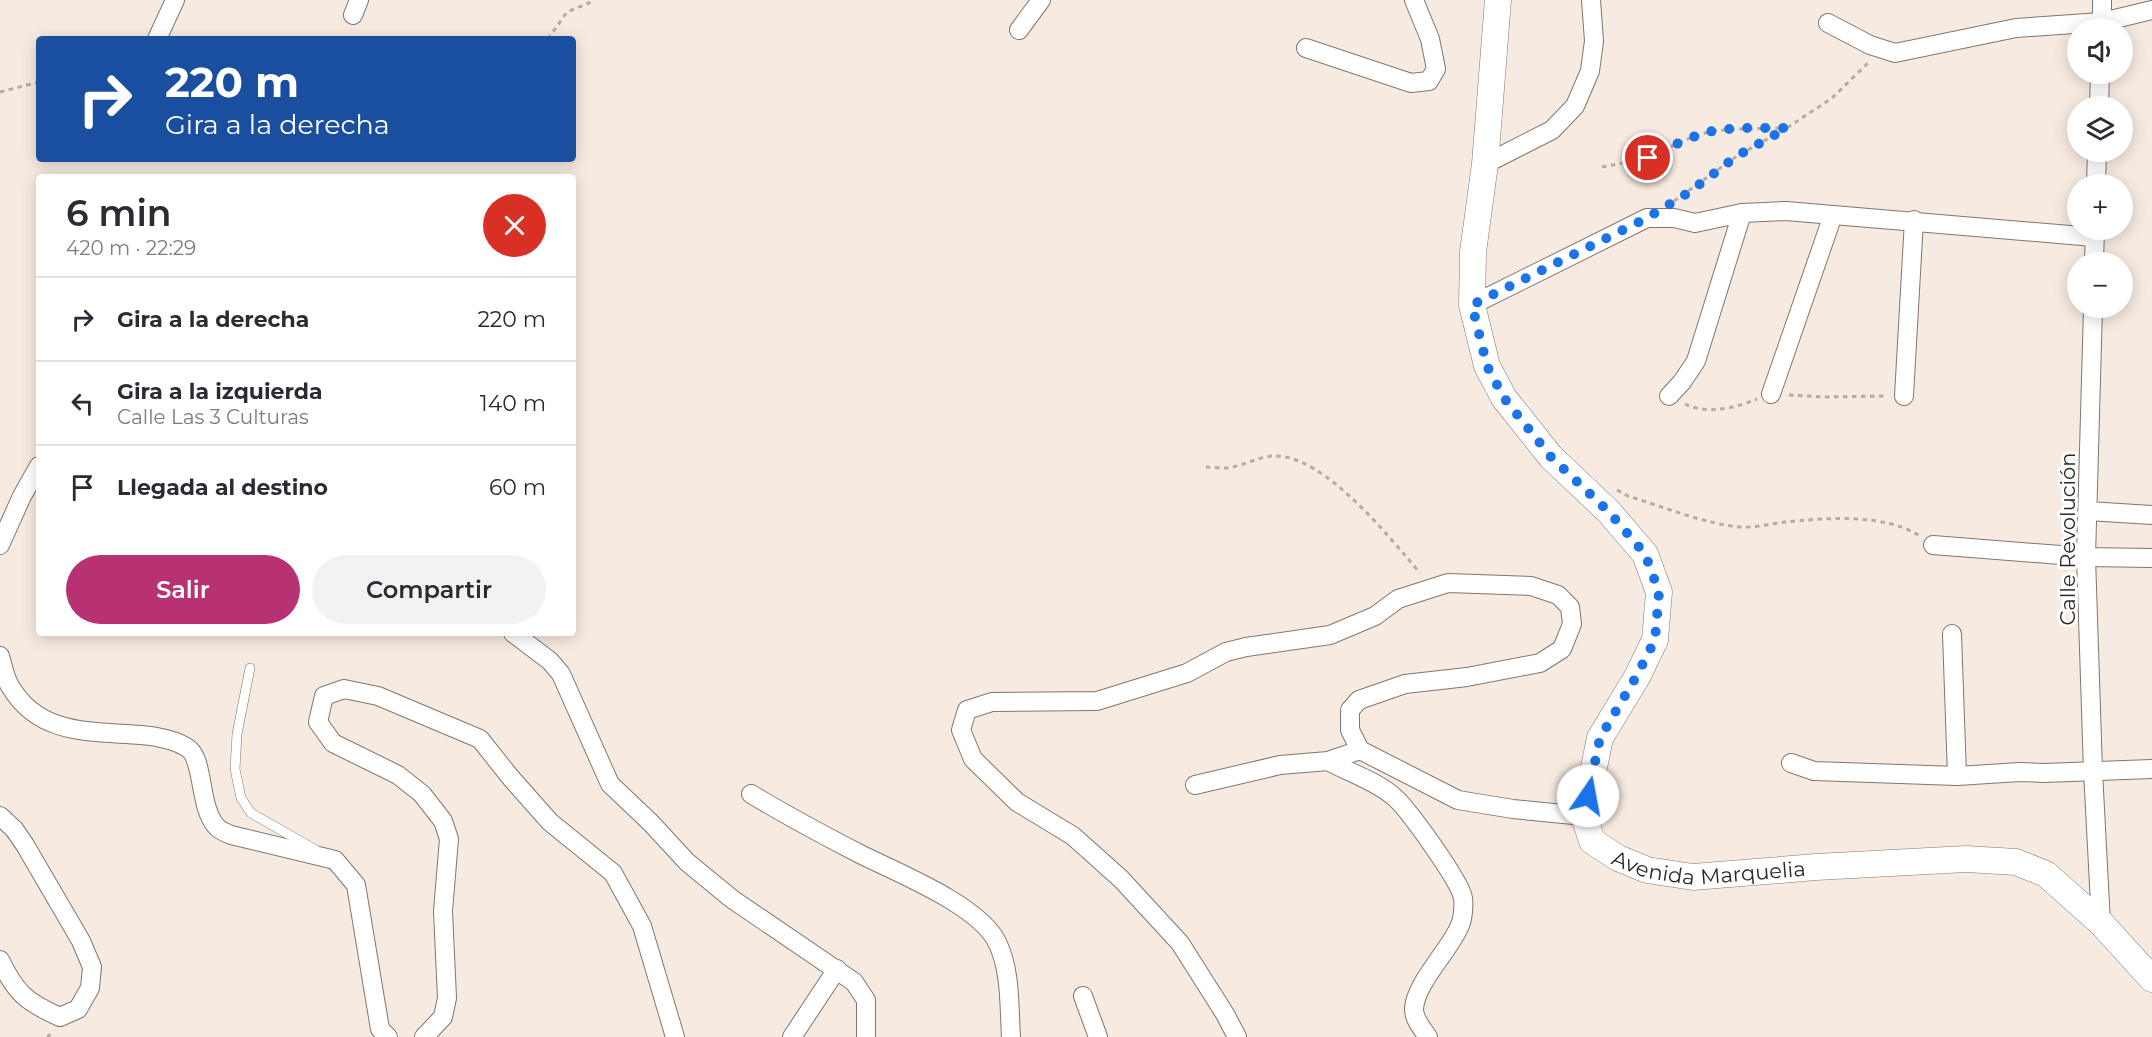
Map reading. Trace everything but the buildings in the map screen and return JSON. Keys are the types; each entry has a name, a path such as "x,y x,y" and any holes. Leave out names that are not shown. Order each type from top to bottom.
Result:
{"main road":[{"path":"1498,0 1485,164 1473,252 1472,305 1487,366 1504,398 1551,457 1609,512 1645,554 1659,592 1655,640 1600,738 1584,816"},
{"name":"Avenida Marquelia","path":"1584,816 1592,841 1618,858 1647,870 1693,877 1943,860 2016,862 2046,874 2101,923 2152,979"}],"street":[{"path":"158,36 176,0"},
{"path":"1019,30 1041,0"},
{"path":"1306,48 1411,83 1429,81 1436,69 1431,39 1414,0"},
{"path":"1485,164 1552,130 1575,106 1590,71 1594,41 1591,0"},
{"path":"2102,0 2102,18"},
{"path":"2125,18 2152,10"},
{"path":"1828,23 1870,45 1895,53 2016,28 2067,26"},
{"path":"1472,305 1647,218 1674,218 1695,223 1742,213 1786,211 2067,231"},
{"path":"1668,396 1682,382 1696,361 1742,213"},
{"path":"1771,394 1833,215"},
{"path":"1904,396 1914,220"},
{"name":"Calle Revolución","path":"2093,318 2086,557 2101,923"},
{"path":"0,545 36,471"},
{"path":"2088,511 2152,515"},
{"path":"1933,545 2086,557 2152,558"},
{"path":"1237,1037 1226,1014 1180,942 1136,895 1073,836 1017,801 973,759 961,730 967,710 992,702 1097,701 1187,673 1226,652 1330,635 1375,616 1398,599 1448,583 1531,586 1558,595 1570,607 1572,624 1562,649 1540,663 1467,677 1405,684 1359,700 1350,710 1350,730 1360,750 1458,800 1513,809 1584,816"},
{"path":"1952,634 1958,776"},
{"path":"517,636 550,661 561,674 610,784 687,862 732,899 854,982 866,1000 866,1037"},
{"path":"0,656 9,685 25,707 40,718 63,728 159,737 189,750 196,761 206,811 216,828 231,835 335,860 356,885 380,1029 388,1037"},
{"path":"424,1037 443,1017 447,998 443,911 449,839 443,821 422,794 398,775 333,743 318,722 324,696 345,689 378,696 480,739 549,822 613,873 642,926 675,1037"},
{"path":"1195,785 1280,765 1328,761 1360,750"},
{"path":"1328,761 1394,796 1453,876 1463,897 1461,924 1417,995 1414,1009 1416,1021 1428,1037"},
{"path":"1791,763 1814,771 1958,776 2152,769"},
{"path":"751,794 813,829 922,884 981,921 997,942 1006,971 1011,1037"},
{"path":"0,816 14,829 25,845 81,941 92,967 90,987 78,1009 60,1017 34,1006 11,982 0,960"},
{"path":"792,1037 837,969"},
{"path":"1083,996 1098,1037"}],"lane":[{"path":"250,668 237,734 235,769 241,798 251,813 335,860"}],"path":[{"path":"550,36 567,12 589,3 590,0"},
{"path":"1647,218 1688,193 1737,156 1787,128 1832,98 1868,63"},
{"path":"0,92 36,83"},
{"path":"1602,167 1648,158 1682,141 1711,132 1787,128"},
{"path":"1668,396 1697,410 1741,405 1771,394 1824,398 1904,396"},
{"path":"1206,467 1232,468 1247,461 1274,456 1297,460 1316,470 1361,506 1432,589"},
{"path":"1609,486 1639,499 1703,519 1740,527 1851,519 1884,522 1908,529 1933,545"}],"route":[{"path":"1588,796 1600,738 1655,640 1659,592 1645,554 1609,512 1551,457 1504,398 1487,366 1472,305 1647,218 1688,193 1737,156 1787,128 1711,132 1682,141 1648,158"}]}
